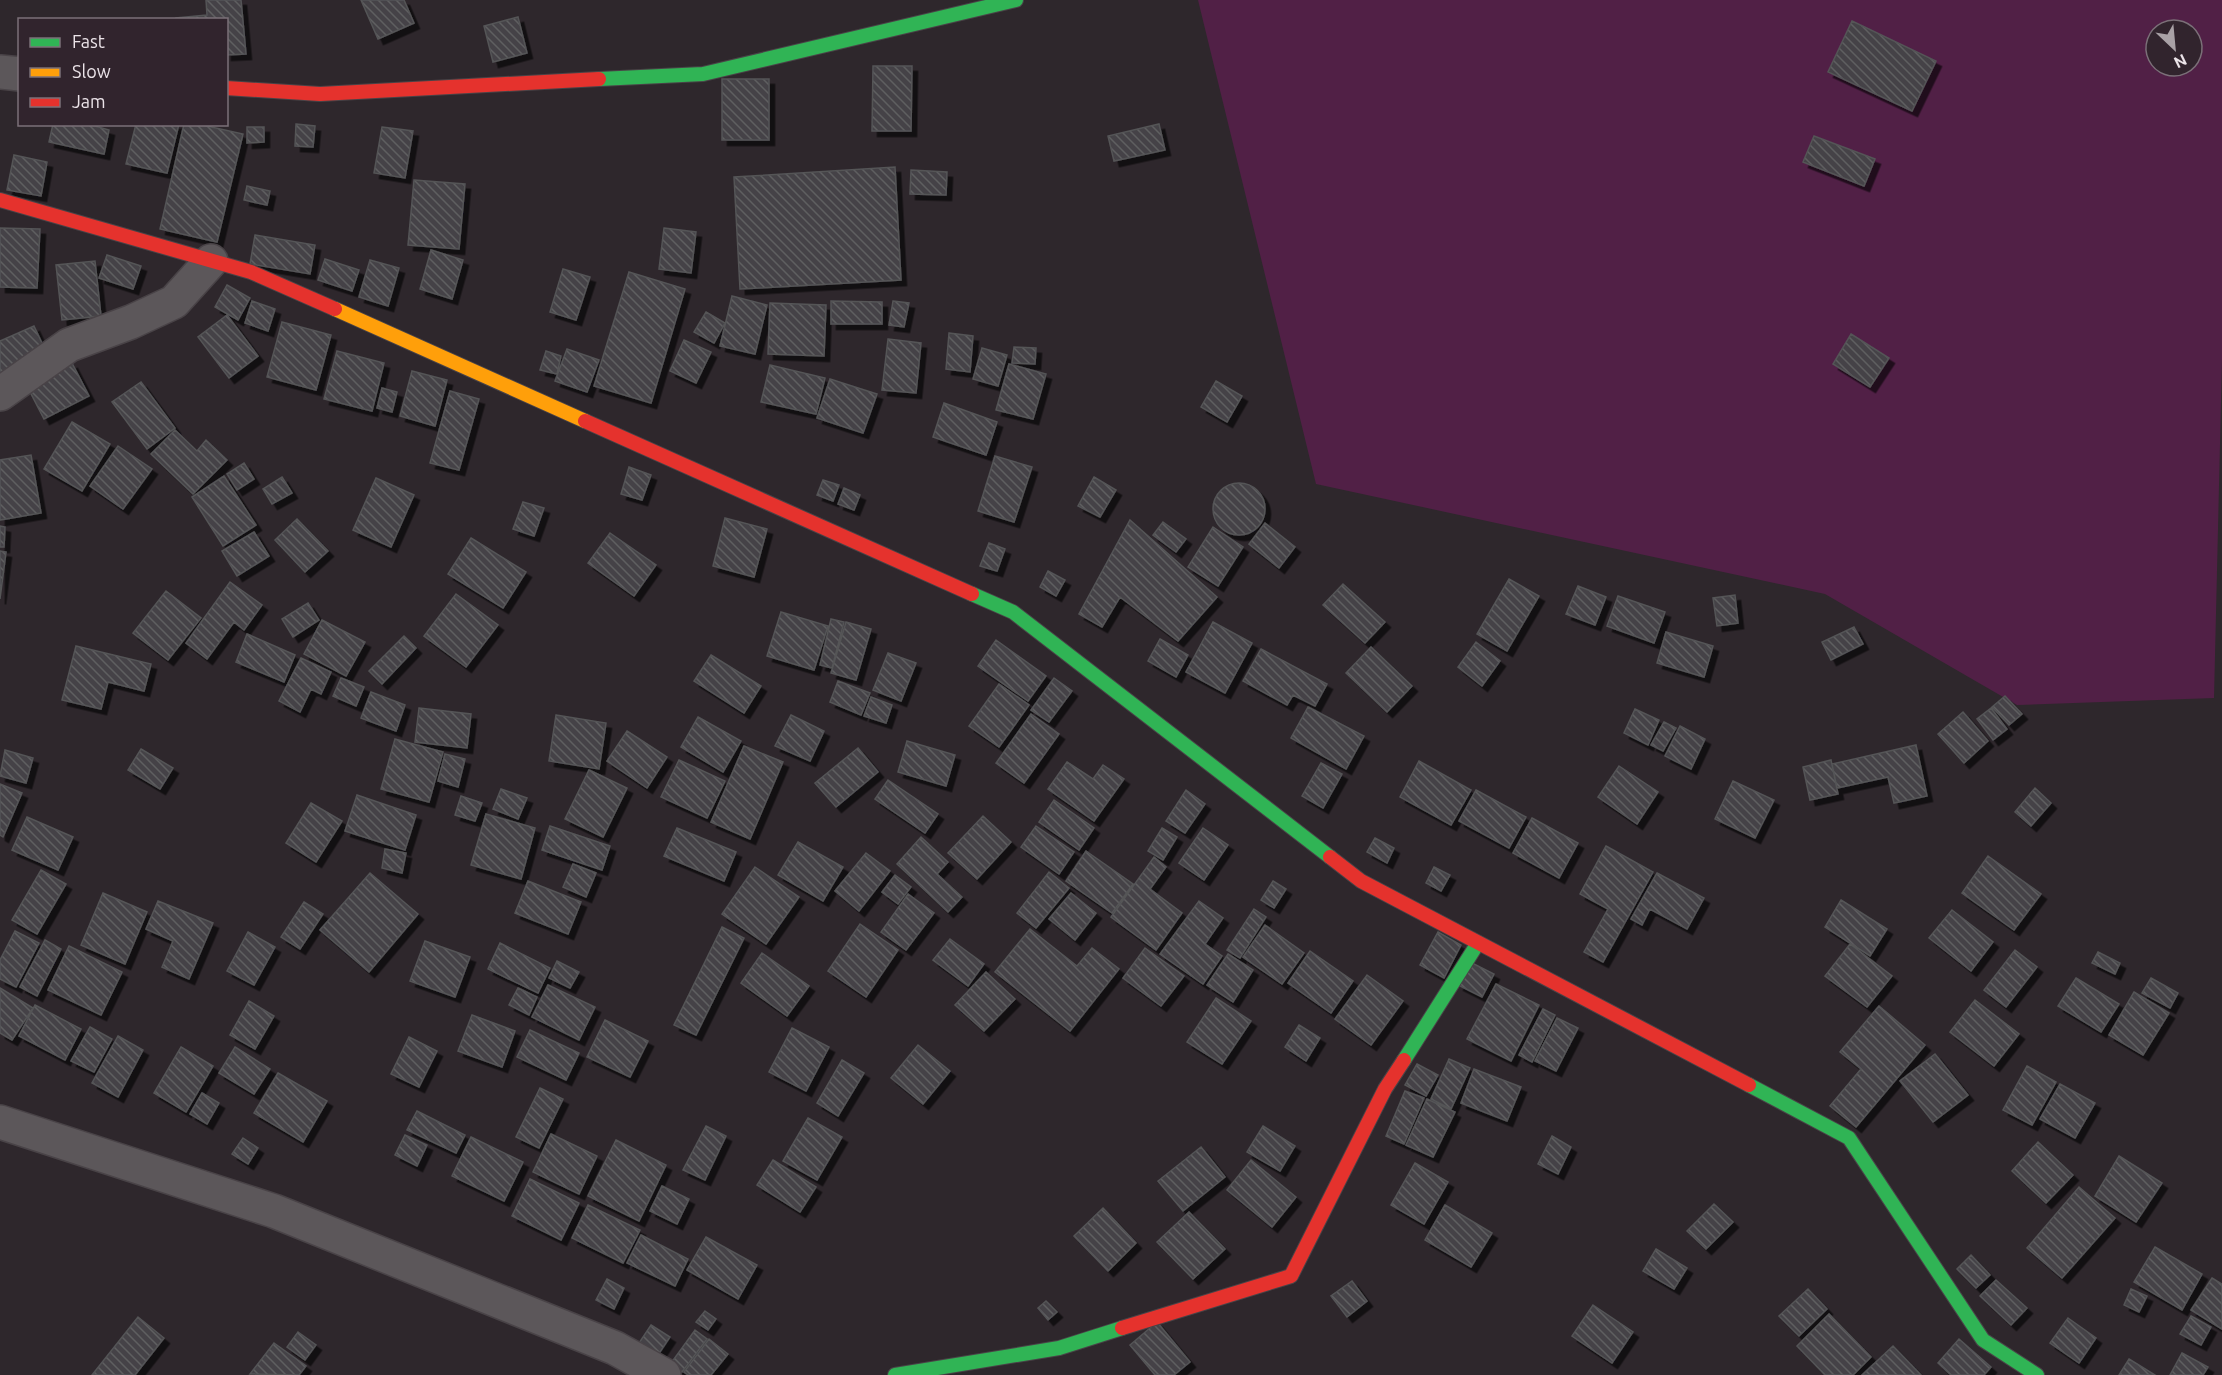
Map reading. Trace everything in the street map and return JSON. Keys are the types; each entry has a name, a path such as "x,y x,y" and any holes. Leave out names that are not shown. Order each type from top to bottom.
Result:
{"street":[{"path":"228,88 320,94 703,74 1016,0"},
{"path":"0,72 18,74"},
{"path":"0,201 251,272 1013,612 1361,881 1849,1138 1983,1340 2037,1375"},
{"path":"0,394 69,345 131,322 174,302 211,261"},
{"path":"894,1375 1059,1348 1291,1276 1385,1089 1478,942"},
{"path":"0,1122 274,1211 615,1348 664,1375"}],"shaded area":[{"path":"1198,0 2222,0 2222,359 2214,698 2017,705 1825,594 1316,484"}],"building":[{"path":"206,0 241,0 246,54 228,55 228,18 176,18 207,15"},
{"path":"361,0 404,0 414,23 378,39"},
{"path":"518,17 527,53 493,62 484,26"},
{"path":"1852,21 1936,61 1912,111 1828,72"},
{"path":"873,66 912,66 911,131 872,131"},
{"path":"722,79 769,79 769,140 722,140"},
{"path":"296,124 315,126 313,147 295,146"},
{"path":"1159,124 1165,150 1114,161 1108,136"},
{"path":"53,126 95,126 109,130 104,154 49,142"},
{"path":"136,126 179,126 167,173 126,164"},
{"path":"184,126 207,126 243,134 217,242 160,229"},
{"path":"247,127 264,127 264,142 247,143"},
{"path":"382,127 413,131 405,178 374,173"},
{"path":"1814,136 1875,159 1864,186 1803,162"},
{"path":"14,155 47,162 41,196 7,190"},
{"path":"895,167 901,280 740,289 734,177"},
{"path":"911,170 947,172 946,195 910,194"},
{"path":"414,180 465,184 459,249 408,245"},
{"path":"247,186 270,191 267,205 244,200"},
{"path":"0,228 40,229 37,288 0,287"},
{"path":"664,228 696,232 691,273 659,269"},
{"path":"255,235 315,245 310,274 250,264"},
{"path":"431,250 463,260 452,299 420,289"},
{"path":"107,255 141,266 133,289 99,278"},
{"path":"325,259 359,270 352,291 318,280"},
{"path":"370,260 399,268 388,306 359,297"},
{"path":"95,261 101,316 62,320 56,265"},
{"path":"563,269 590,277 576,320 550,312"},
{"path":"629,272 685,289 651,403 594,386"},
{"path":"227,285 250,298 238,320 215,307"},
{"path":"732,296 767,305 755,354 720,346"},
{"path":"252,301 275,309 268,331 245,323"},
{"path":"831,301 882,302 882,324 831,324"},
{"path":"893,301 909,303 904,327 889,325"},
{"path":"770,303 826,305 824,356 768,354"},
{"path":"706,312 725,323 714,343 694,332"},
{"path":"227,315 258,356 229,378 198,337"},
{"path":"282,322 331,335 316,390 267,377"},
{"path":"34,326 47,354 0,375 0,341"},
{"path":"949,333 973,336 970,372 946,369"},
{"path":"1851,334 1889,358 1870,387 1833,364"},
{"path":"888,339 921,343 916,393 882,390"},
{"path":"684,340 711,352 696,383 670,371"},
{"path":"1014,347 1036,348 1035,364 1012,363"},
{"path":"982,348 1007,355 998,386 973,379"},
{"path":"567,349 599,360 587,392 555,381"},
{"path":"337,351 384,363 372,411 324,399"},
{"path":"546,351 561,356 557,374 540,370"},
{"path":"72,363 89,396 44,419 27,386"},
{"path":"1009,364 1046,374 1033,419 996,410"},
{"path":"770,365 825,378 816,414 761,402"},
{"path":"412,371 447,380 435,426 400,416"},
{"path":"830,379 877,394 863,433 817,418"},
{"path":"1216,381 1242,396 1227,422 1201,407"},
{"path":"141,382 175,428 147,449 112,402"},
{"path":"382,388 397,392 392,412 377,408"},
{"path":"450,391 479,399 459,470 430,463"},
{"path":"944,403 997,422 986,455 933,437"},
{"path":"72,422 110,444 82,491 44,469"},
{"path":"175,430 197,451 206,440 227,460 193,494 151,454"},
{"path":"118,446 152,469 123,509 90,486"},
{"path":"31,455 41,513 0,520 0,460"},
{"path":"995,456 1032,467 1014,522 978,511"},
{"path":"244,463 254,479 237,490 227,474"},
{"path":"629,467 651,475 642,500 621,494"},
{"path":"224,476 256,525 223,546 192,497"},
{"path":"282,477 292,493 272,504 263,489"},
{"path":"1094,477 1116,490 1100,517 1078,506"},
{"path":"376,478 414,495 391,547 353,530"},
{"path":"823,480 839,485 833,501 817,495"},
{"path":"1239,483 1249,485 1257,491 1263,499 1265,509 1263,519 1257,527 1249,533 1239,535 1229,533 1221,527 1215,519 1213,509 1215,499 1221,491 1229,485"},
{"path":"844,488 860,495 854,510 838,504"},
{"path":"523,502 544,508 534,536 513,529"},
{"path":"725,518 767,529 754,577 713,566"},
{"path":"297,519 328,551 305,572 275,540"},
{"path":"1130,520 1217,597 1178,641 1120,597 1102,627 1079,614"},
{"path":"1163,522 1186,539 1176,552 1153,535"},
{"path":"1265,523 1295,547 1279,568 1249,544"},
{"path":"0,526 5,527 4,547 0,547"},
{"path":"1213,527 1243,547 1218,586 1188,567"},
{"path":"254,532 269,556 237,576 222,551"},
{"path":"610,533 656,565 634,596 588,563"},
{"path":"471,538 526,572 503,608 448,574"},
{"path":"989,543 1005,549 997,571 980,566"},
{"path":"0,551 6,552 0,599"},
{"path":"1048,571 1065,580 1056,596 1040,587"},
{"path":"1509,579 1539,596 1507,651 1477,634"},
{"path":"230,582 262,605 244,630 234,622 207,659 186,643"},
{"path":"1343,584 1385,622 1365,643 1323,605"},
{"path":"1578,586 1606,597 1595,625 1566,614"},
{"path":"166,591 201,618 168,660 133,633"},
{"path":"456,594 498,625 466,667 424,636"},
{"path":"1735,595 1738,623 1717,626 1713,598"},
{"path":"1618,596 1665,612 1654,643 1607,626"},
{"path":"308,603 319,620 293,637 282,619"},
{"path":"781,612 828,626 814,670 767,656"},
{"path":"831,619 844,622 832,668 820,665"},
{"path":"322,620 365,642 346,676 304,654"},
{"path":"846,622 871,629 856,680 831,673"},
{"path":"1213,622 1252,643 1225,693 1186,672"},
{"path":"1854,627 1863,644 1831,660 1822,642"},
{"path":"1666,632 1713,646 1704,677 1657,663"},
{"path":"247,634 295,655 284,682 236,662"},
{"path":"404,636 416,648 382,684 369,671"},
{"path":"1160,639 1188,655 1176,677 1148,661"},
{"path":"996,640 1046,676 1028,701 978,666"},
{"path":"1476,642 1500,661 1482,686 1458,667"},
{"path":"76,646 151,664 144,691 108,682 101,709 62,700"},
{"path":"1371,647 1412,686 1387,712 1346,673"},
{"path":"1261,649 1327,684 1315,706 1293,695 1287,705 1243,681"},
{"path":"888,653 916,663 901,701 873,690"},
{"path":"711,655 761,686 744,713 694,681"},
{"path":"301,658 331,672 321,694 311,689 300,712 279,701"},
{"path":"341,678 364,687 356,706 333,696"},
{"path":"1054,678 1072,691 1049,722 1031,710"},
{"path":"838,681 870,693 861,715 830,702"},
{"path":"999,684 1029,705 999,747 969,726"},
{"path":"371,692 405,705 396,731 361,718"},
{"path":"2005,696 2022,714 2009,725 1992,707"},
{"path":"871,697 892,705 886,723 864,716"},
{"path":"1308,707 1364,736 1346,769 1291,738"},
{"path":"419,708 471,714 467,748 415,742"},
{"path":"1991,708 2007,729 1993,740 1977,719"},
{"path":"1635,709 1659,720 1648,745 1624,733"},
{"path":"1963,712 1988,741 1964,763 1938,734"},
{"path":"1031,714 1059,734 1024,783 996,763"},
{"path":"556,715 606,723 599,769 549,761"},
{"path":"791,715 824,731 810,761 775,746"},
{"path":"698,717 741,741 723,772 681,747"},
{"path":"1664,722 1676,728 1663,751 1651,745"},
{"path":"1680,726 1705,739 1691,769 1665,756"},
{"path":"627,731 667,757 647,788 607,761"},
{"path":"395,739 443,752 429,802 381,789"},
{"path":"907,741 955,755 946,786 898,772"},
{"path":"1916,745 1927,796 1894,803 1888,777 1837,788 1832,764"},
{"path":"744,746 783,762 750,839 711,822"},
{"path":"858,748 878,772 836,807 815,783"},
{"path":"141,749 173,768 160,789 128,770"},
{"path":"5,750 33,758 26,783 0,776"},
{"path":"445,754 465,759 458,787 438,781"},
{"path":"679,760 725,781 707,818 661,797"},
{"path":"1831,760 1838,794 1810,800 1803,767"},
{"path":"1419,761 1471,790 1451,825 1400,797"},
{"path":"1067,762 1093,779 1103,765 1124,779 1094,821 1048,789"},
{"path":"1321,763 1342,774 1323,808 1302,796"},
{"path":"1619,766 1658,792 1637,824 1598,797"},
{"path":"589,770 627,788 603,837 565,819"},
{"path":"888,780 938,814 925,833 875,799"},
{"path":"1733,781 1774,800 1755,838 1715,819"},
{"path":"0,784 22,793 3,837 0,835"},
{"path":"2035,788 2051,803 2031,826 2015,812"},
{"path":"501,789 527,798 518,819 493,809"},
{"path":"1186,790 1205,804 1185,833 1166,821"},
{"path":"1476,790 1526,817 1509,848 1459,821"},
{"path":"357,795 416,815 405,850 345,831"},
{"path":"461,796 482,803 475,821 455,815"},
{"path":"1054,800 1094,828 1079,850 1039,822"},
{"path":"311,803 342,821 316,862 286,843"},
{"path":"486,814 535,828 521,879 471,865"},
{"path":"983,816 1011,842 977,879 948,853"},
{"path":"27,817 73,837 58,870 12,850"},
{"path":"1532,818 1578,843 1559,878 1513,853"},
{"path":"550,826 610,846 602,870 542,850"},
{"path":"1036,826 1074,852 1059,874 1021,847"},
{"path":"677,828 736,852 724,881 664,856"},
{"path":"1162,828 1177,837 1163,860 1148,851"},
{"path":"1203,828 1228,845 1204,880 1179,863"},
{"path":"921,837 948,862 937,874 962,897 948,912 897,864"},
{"path":"1375,838 1394,848 1387,863 1367,852"},
{"path":"798,842 843,867 823,901 778,875"},
{"path":"1606,846 1653,872 1603,962 1584,952 1608,909 1580,894"},
{"path":"385,849 406,853 402,873 382,868"},
{"path":"1086,851 1133,884 1112,913 1066,881"},
{"path":"866,853 890,871 859,911 835,891"},
{"path":"1988,856 2041,894 2014,930 1962,893"},
{"path":"1154,857 1166,867 1150,889 1182,913 1156,950 1111,917"},
{"path":"573,864 596,873 586,897 563,887"},
{"path":"755,867 799,897 766,944 722,914"},
{"path":"1434,867 1450,875 1441,891 1426,883"},
{"path":"41,870 66,884 37,934 12,920"},
{"path":"1049,872 1069,888 1036,928 1017,913"},
{"path":"370,873 418,914 369,972 320,930"},
{"path":"1657,873 1704,898 1687,929 1650,909 1642,925 1631,919"},
{"path":"895,875 911,887 898,904 882,892"},
{"path":"528,881 581,902 568,934 515,913"},
{"path":"1273,881 1286,889 1274,908 1261,900"},
{"path":"103,893 147,912 125,964 81,945"},
{"path":"1071,893 1096,913 1075,940 1049,919"},
{"path":"908,894 934,913 906,950 881,932"},
{"path":"1841,900 1887,929 1870,956 1825,927"},
{"path":"158,901 213,923 189,979 162,967 173,941 146,929"},
{"path":"1199,901 1223,918 1205,944 1222,956 1203,984 1160,954"},
{"path":"304,902 323,914 300,949 281,937"},
{"path":"1254,909 1266,917 1240,958 1227,950"},
{"path":"1952,910 1993,942 1971,971 1929,938"},
{"path":"860,924 898,950 866,997 828,971"},
{"path":"1265,925 1304,953 1282,984 1243,957"},
{"path":"722,927 744,938 696,1035 674,1025"},
{"path":"1030,929 1077,966 1092,948 1119,969 1070,1031 995,972"},
{"path":"15,931 39,943 16,987 0,979 0,960"},
{"path":"248,932 275,947 254,985 227,971"},
{"path":"1438,932 1461,945 1444,978 1420,965"},
{"path":"950,939 984,964 968,986 933,960"},
{"path":"45,940 61,949 37,996 20,987"},
{"path":"425,941 470,957 455,997 410,981"},
{"path":"500,943 550,968 538,993 488,969"},
{"path":"1850,944 1892,976 1867,1007 1825,976"},
{"path":"69,946 122,972 101,1015 48,990"},
{"path":"1145,948 1184,976 1161,1006 1123,978"},
{"path":"2015,950 2037,967 2006,1007 1984,990"},
{"path":"1310,951 1353,981 1331,1013 1288,983"},
{"path":"2098,952 2120,963 2115,974 2092,963"},
{"path":"762,953 809,986 787,1016 741,983"},
{"path":"1228,954 1253,970 1233,1002 1207,985"},
{"path":"557,961 579,972 570,988 549,978"},
{"path":"1470,962 1494,974 1482,997 1458,985"},
{"path":"986,972 1015,999 984,1031 955,1005"},
{"path":"1367,975 1403,1001 1371,1045 1335,1019"},
{"path":"2076,978 2119,1004 2101,1032 2058,1006"},
{"path":"2151,978 2178,993 2170,1008 2142,993"},
{"path":"1496,984 1539,1005 1511,1061 1467,1039"},
{"path":"548,985 595,1007 579,1040 532,1017"},
{"path":"0,988 33,1008 12,1040 0,1033"},
{"path":"518,988 537,997 529,1015 509,1005"},
{"path":"2134,992 2169,1013 2143,1055 2109,1035"},
{"path":"1216,998 1251,1021 1222,1064 1187,1042"},
{"path":"1975,1000 2019,1034 1994,1066 1950,1032"},
{"path":"249,1001 274,1016 255,1049 230,1035"},
{"path":"35,1005 81,1029 65,1060 19,1036"},
{"path":"1879,1006 1925,1045 1856,1127 1830,1106 1861,1069 1840,1052"},
{"path":"1543,1009 1555,1015 1532,1062 1519,1055"},
{"path":"472,1015 515,1031 502,1067 458,1051"},
{"path":"1557,1018 1578,1028 1556,1071 1535,1061"},
{"path":"605,1020 648,1041 630,1077 587,1057"},
{"path":"1299,1025 1320,1038 1306,1061 1285,1047"},
{"path":"90,1027 112,1039 94,1072 71,1061"},
{"path":"792,1028 829,1047 806,1091 769,1072"},
{"path":"530,1030 579,1053 566,1080 517,1057"},
{"path":"118,1036 143,1050 118,1097 92,1083"},
{"path":"409,1037 437,1051 419,1087 391,1074"},
{"path":"918,1045 950,1071 923,1104 891,1078"},
{"path":"181,1047 213,1066 186,1112 154,1093"},
{"path":"235,1047 270,1069 254,1094 219,1073"},
{"path":"1935,1054 1968,1095 1933,1122 1900,1081"},
{"path":"1449,1059 1470,1068 1451,1109 1431,1099"},
{"path":"842,1060 864,1073 838,1116 817,1103"},
{"path":"1417,1064 1438,1075 1426,1096 1405,1085"},
{"path":"2027,1066 2056,1082 2032,1125 2003,1110"},
{"path":"1474,1069 1521,1087 1507,1121 1461,1103"},
{"path":"278,1073 327,1101 303,1142 254,1113"},
{"path":"2060,1084 2095,1103 2075,1138 2040,1119"},
{"path":"540,1088 563,1099 539,1148 516,1137"},
{"path":"1405,1091 1424,1098 1404,1144 1386,1136"},
{"path":"202,1093 219,1103 207,1124 190,1114"},
{"path":"1427,1099 1455,1112 1433,1157 1406,1145"},
{"path":"417,1111 465,1135 456,1153 407,1130"},
{"path":"808,1118 842,1137 817,1180 783,1161"},
{"path":"706,1126 726,1136 705,1180 683,1170"},
{"path":"1263,1126 1295,1146 1280,1171 1247,1152"},
{"path":"551,1134 597,1156 579,1194 533,1172"},
{"path":"405,1135 427,1145 417,1166 395,1155"},
{"path":"1552,1136 1571,1147 1558,1174 1538,1164"},
{"path":"471,1137 523,1162 504,1201 452,1176"},
{"path":"243,1138 258,1148 248,1164 232,1154"},
{"path":"616,1140 666,1165 639,1221 588,1196"},
{"path":"2038,1142 2073,1175 2046,1203 2012,1171"},
{"path":"1201,1147 1225,1177 1183,1211 1158,1181"},
{"path":"2119,1156 2162,1183 2136,1222 2095,1196"},
{"path":"773,1160 816,1187 800,1212 757,1185"},
{"path":"1251,1160 1296,1197 1272,1227 1227,1190"},
{"path":"1415,1163 1448,1182 1424,1224 1391,1205"},
{"path":"530,1179 579,1203 561,1240 512,1216"},
{"path":"662,1186 689,1199 677,1224 650,1211"},
{"path":"2079,1187 2115,1218 2062,1278 2027,1248"},
{"path":"1714,1204 1733,1222 1706,1249 1687,1231"},
{"path":"588,1205 640,1230 623,1263 572,1238"},
{"path":"1445,1205 1492,1233 1471,1267 1425,1240"},
{"path":"1103,1208 1136,1243 1108,1271 1074,1236"},
{"path":"1189,1212 1225,1249 1193,1279 1157,1242"},
{"path":"641,1235 688,1259 675,1286 627,1263"},
{"path":"706,1237 757,1265 738,1299 687,1270"},
{"path":"2155,1247 2202,1274 2182,1310 2134,1282"},
{"path":"1656,1249 1687,1268 1674,1289 1643,1271"},
{"path":"1971,1255 1990,1275 1976,1288 1957,1269"},
{"path":"2212,1278 2222,1284 2222,1329 2191,1310"},
{"path":"607,1279 624,1288 614,1309 596,1300"},
{"path":"1996,1280 2027,1308 2011,1325 1980,1296"},
{"path":"1352,1281 1367,1301 1347,1317 1331,1296"},
{"path":"1808,1289 1827,1309 1799,1336 1779,1316"},
{"path":"2131,1289 2147,1296 2139,1312 2124,1305"},
{"path":"1046,1301 1057,1312 1048,1320 1038,1308"},
{"path":"1593,1305 1633,1332 1612,1363 1572,1336"},
{"path":"705,1311 716,1319 708,1330 696,1322"},
{"path":"1829,1314 1871,1357 1853,1375 1825,1375 1797,1346"},
{"path":"2191,1316 2211,1327 2201,1345 2180,1334"},
{"path":"138,1317 164,1338 135,1375 92,1375"},
{"path":"2068,1318 2096,1338 2079,1363 2050,1343"},
{"path":"1157,1322 1190,1362 1174,1375 1155,1375 1130,1345"},
{"path":"651,1325 670,1337 658,1355 639,1343"},
{"path":"695,1330 707,1339 682,1372 671,1363"},
{"path":"298,1332 316,1345 305,1360 287,1347"},
{"path":"709,1339 728,1354 711,1375 688,1375 684,1372"},
{"path":"1959,1339 1991,1367 1984,1375 1951,1375 1938,1363"},
{"path":"274,1343 306,1366 299,1375 250,1374"},
{"path":"1893,1346 1921,1375 1862,1375"},
{"path":"2182,1353 2208,1367 2203,1375 2170,1375"},
{"path":"2129,1359 2155,1375 2119,1375"}],"traffic: fast":[{"path":"599,79 703,74 1016,0"},
{"path":"972,594 1013,612 1330,857"},
{"path":"1404,1060 1478,943"},
{"path":"1749,1085 1849,1138 1983,1340 2037,1375"},
{"path":"895,1375 1059,1348 1122,1328"}],"traffic: slow":[{"path":"335,309 585,421"}],"traffic: jam":[{"path":"228,88 320,94 599,79"},
{"path":"0,200 251,272 335,309"},
{"path":"585,421 972,594"},
{"path":"1330,857 1361,881 1749,1085"},
{"path":"1122,1328 1291,1276 1385,1089 1404,1060"}]}
